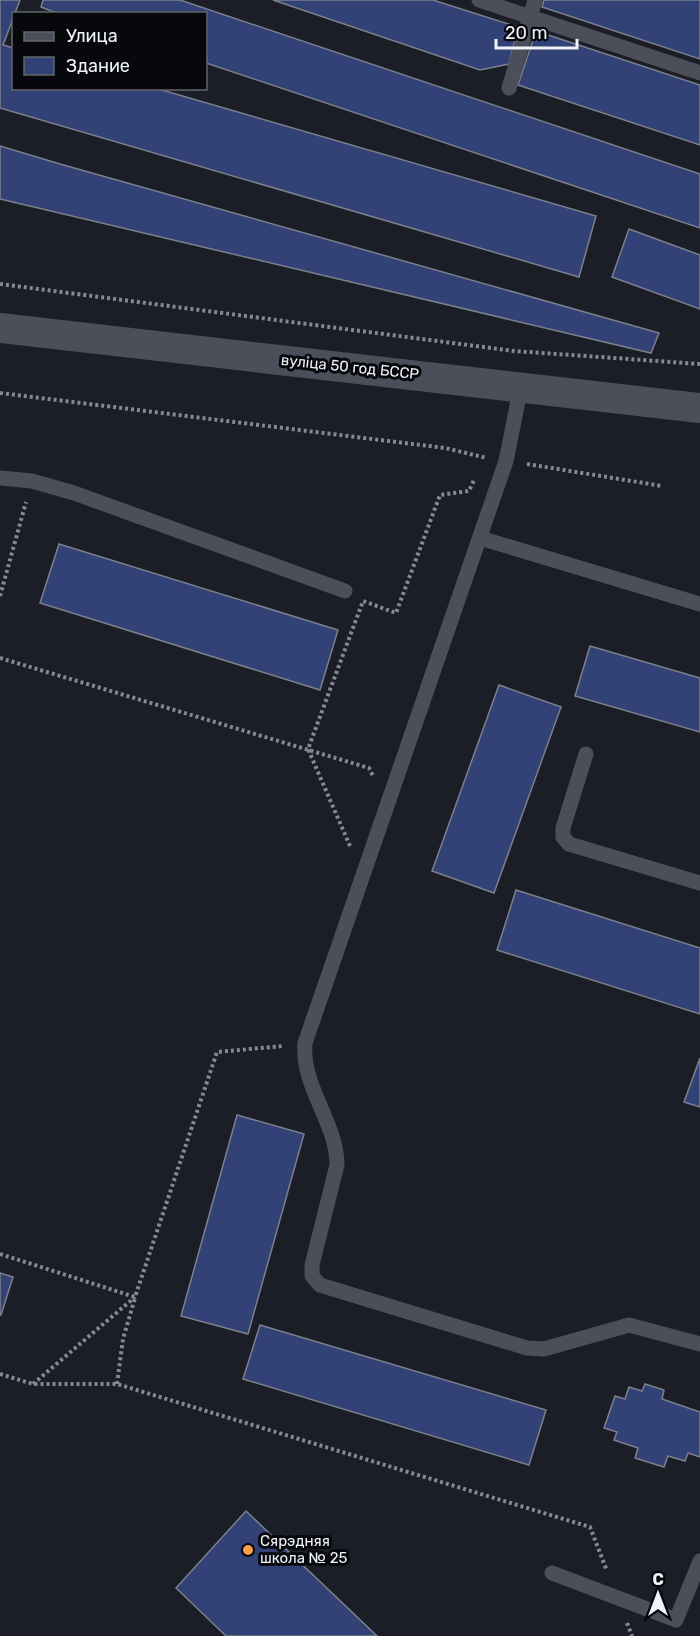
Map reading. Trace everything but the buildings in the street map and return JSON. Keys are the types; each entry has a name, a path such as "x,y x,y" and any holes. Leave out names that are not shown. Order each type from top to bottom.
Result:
{"street":[{"name":"вуліца 50 год БССР","path":"0,328 700,408"}],"lane":[{"path":"479,0 700,73"},
{"path":"509,88 535,0"},
{"path":"521,386 506,461 305,1044 304,1059 308,1076 337,1149 337,1165 312,1265 312,1276 320,1285 527,1348 544,1349 629,1325 700,1344"},
{"path":"0,478 32,481 74,493 345,591"},
{"path":"480,538 700,604"},
{"path":"586,754 563,828 563,837 569,844 700,883"},
{"path":"552,1573 676,1620 700,1561"}],"path":[{"path":"0,284 514,351 700,364"},
{"path":"0,393 446,448 485,458 662,486"},
{"path":"481,466 485,458"},
{"path":"357,840 351,848 308,749 363,601 396,614 440,495 469,491 477,475"},
{"path":"0,596 32,481"},
{"path":"0,658 369,768 378,786"},
{"path":"117,1384 123,1339 135,1297 217,1052 305,1044"},
{"path":"0,1254 135,1297"},
{"path":"33,1384 135,1297"},
{"path":"0,1374 33,1384 117,1384 590,1527 632,1636"}],"place":[{"name":"Сярэдняя школа № 25","path":"248,1550"}]}
